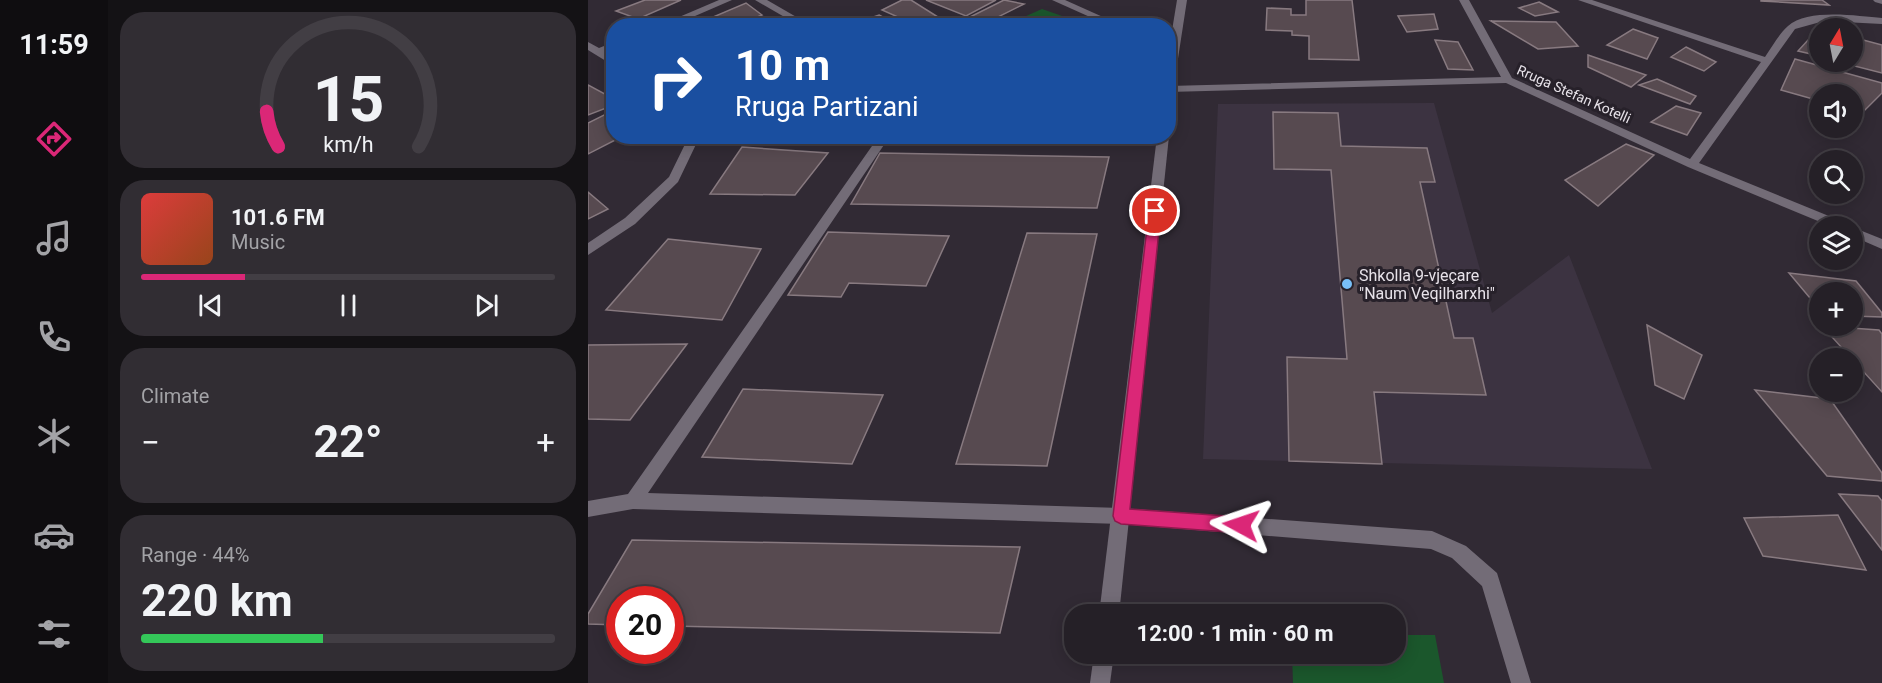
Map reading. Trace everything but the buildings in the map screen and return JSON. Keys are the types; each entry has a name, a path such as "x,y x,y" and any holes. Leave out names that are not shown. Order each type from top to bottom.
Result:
{"street":[{"path":"682,18 728,0"},
{"path":"760,0 793,18"},
{"path":"1057,0 1100,18"},
{"path":"1176,26 1182,0"},
{"path":"1464,0 1508,80"},
{"path":"1583,0 1767,61"},
{"path":"1692,164 1792,27 1804,20 1824,18 1882,21"},
{"path":"592,48 606,58"},
{"name":"Rruga Stefan Kotelli","path":"1176,90 1508,80 1692,164 1817,216"},
{"path":"588,250 630,221 674,179 691,144"},
{"path":"633,501 879,144"},
{"path":"1110,604 1162,144"},
{"path":"1863,236 1882,244"},
{"path":"588,509 633,501 1121,516 1432,540 1459,552 1490,580 1521,683"},
{"path":"1100,683 1103,664"}],"shaded area":[{"name":"Shkolla 9-vjeçare \"Naum Veqilharxhi\"","path":"1434,103 1492,313 1569,255 1652,469 1203,459 1218,104"}],"green space":[{"path":"1042,9 1068,18 1022,18"},
{"path":"1406,635 1435,635 1444,683 1293,683 1292,664 1406,664"}],"place":[{"name":"Shkolla 9-vjeçare \"Naum Veqilharxhi\"","path":"1347,284"}],"route":[{"path":"1155,211 1121,516 1241,525"}]}
